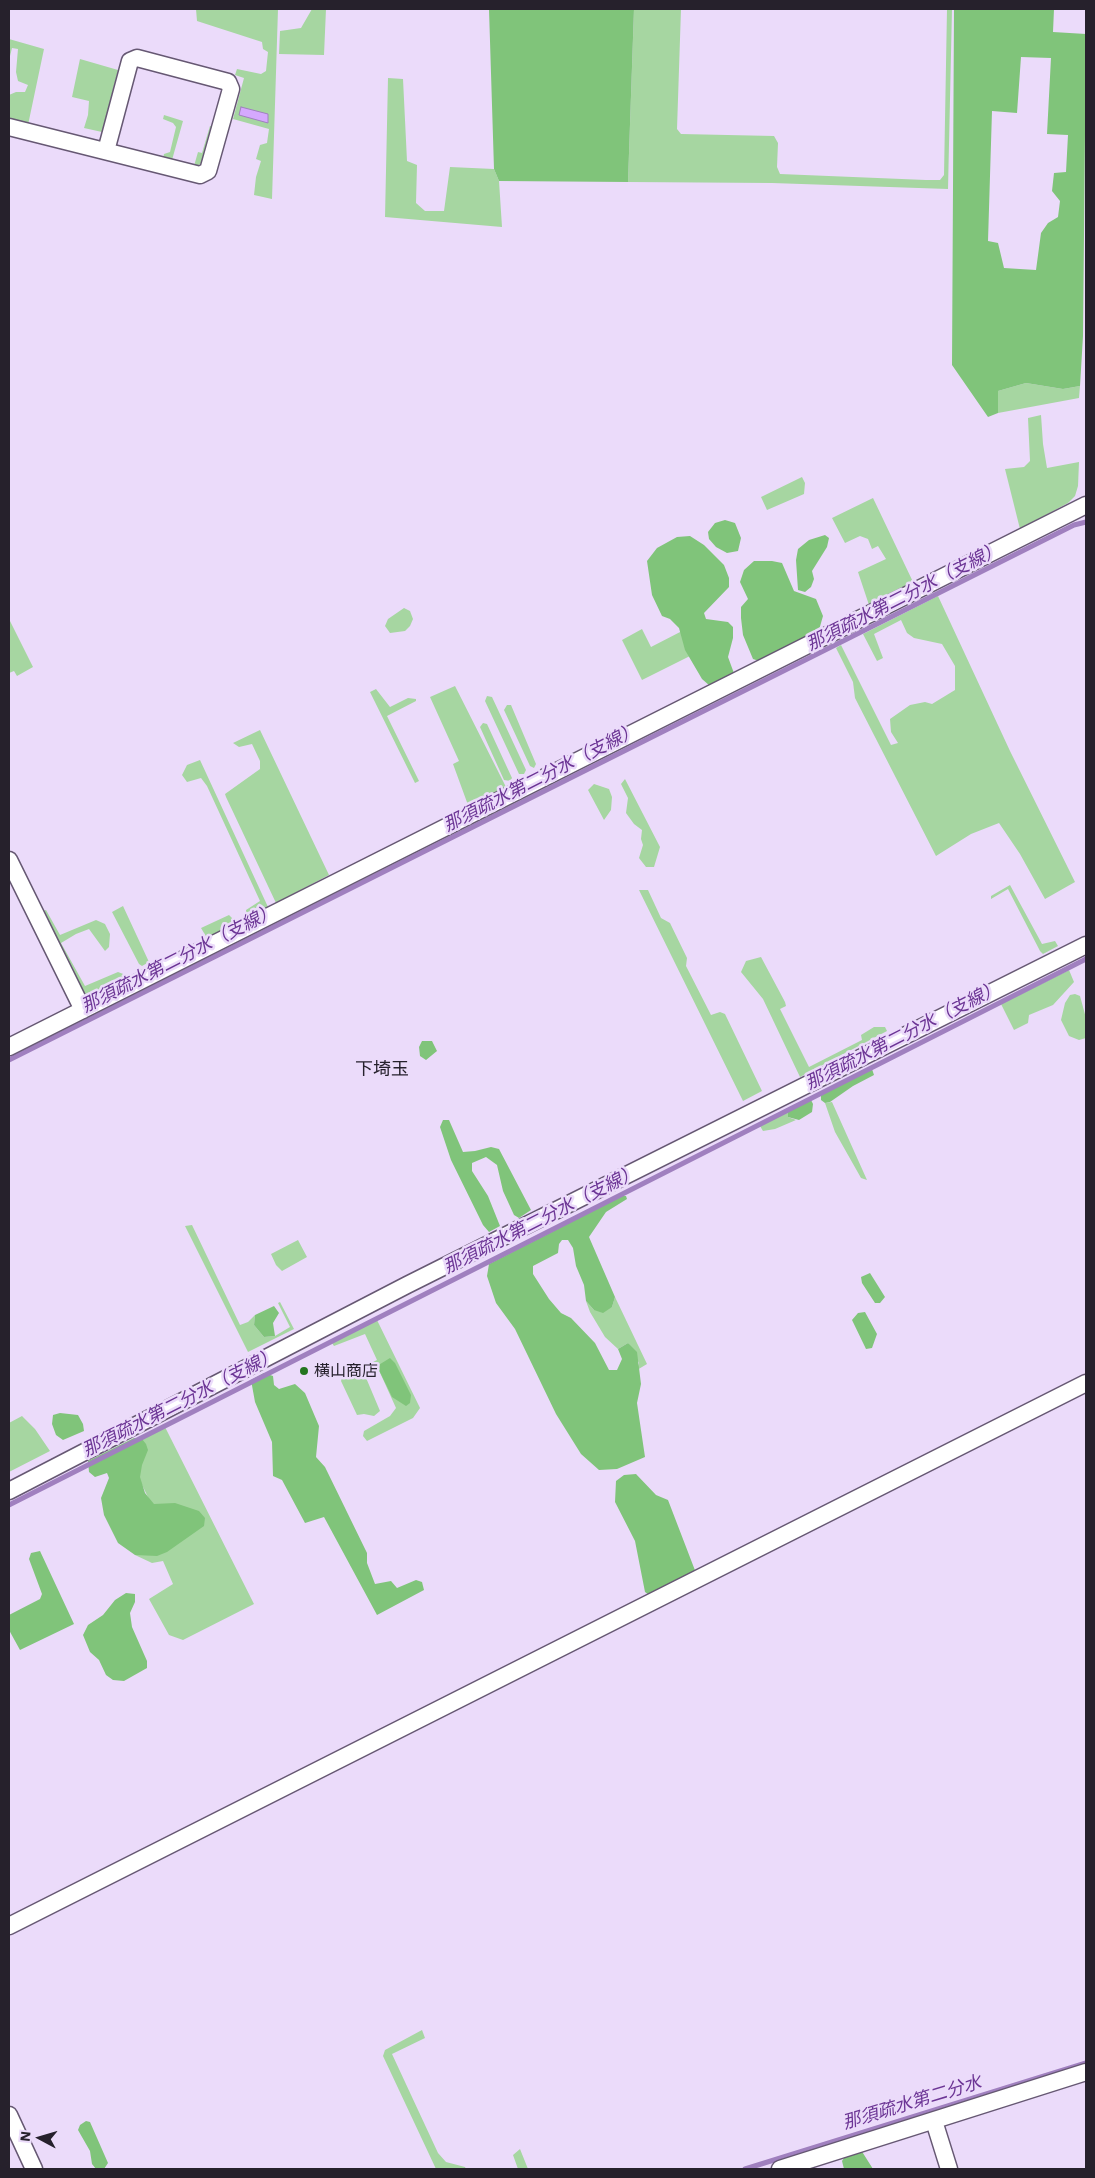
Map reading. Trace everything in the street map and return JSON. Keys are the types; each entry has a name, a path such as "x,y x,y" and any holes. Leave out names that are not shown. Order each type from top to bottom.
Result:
{"street":[{"path":"9,127 200,176 208,171 231,89 228,82 137,58 130,61 106,151"},
{"path":"9,1047 1086,506"},
{"path":"9,860 83,1010"},
{"path":"9,1491 407,1285 1086,944"},
{"path":"9,1926 1086,1383"},
{"path":"780,2169 1086,2072"},
{"path":"9,2116 34,2169"},
{"path":"934,2120 949,2169"}],"green space":[{"path":"196,9 278,9 272,199 254,195 256,177 261,161 256,159 260,145 267,143 269,129 233,119 244,78 235,75 237,69 261,74 266,71 268,52 263,49 262,42 197,21"},
{"path":"312,9 326,9 324,55 279,54 280,31 301,28"},
{"path":"489,9 634,9 628,182 499,181 494,169"},
{"path":"634,9 681,9 677,129 681,134 774,136 778,143 777,167 780,174 940,180 944,175 947,9 952,9 948,189 772,183 628,182"},
{"path":"954,9 1054,9 1053,32 1086,34 1083,336 1080,386 1063,389 1026,383 998,391 998,413 988,417 952,365","holes":["1021,57 1051,58 1047,134 1068,135 1066,172 1054,173 1052,191 1060,201 1058,217 1048,223 1041,233 1036,270 1004,268 998,243 988,241 992,111 1017,113"]},
{"path":"9,39 44,49 28,125 9,121 9,95 16,92 25,92 28,85 18,81 16,72 18,49 12,48 9,60"},
{"path":"80,59 118,70 102,132 84,128 88,115 89,101 72,97"},
{"path":"388,78 403,79 407,161 417,165 416,203 425,211 444,211 450,167 494,169 499,181 502,227 385,217"},
{"path":"164,115 183,121 172,160 163,158 164,154 170,152 176,127 173,123 163,119"},
{"path":"210,126 216,127 206,160 194,166 198,152 202,153"},
{"path":"1026,383 1063,389 1080,386 1079,398 998,413 998,391"},
{"path":"1041,415 1047,468 1079,462 1078,486 1075,496 1068,503 1020,529 1005,469 1024,467 1030,461 1028,418"},
{"path":"802,477 805,483 804,494 767,510 761,497"},
{"path":"873,498 914,584 869,605 858,572 886,559 878,546 872,549 868,539 860,536 845,543 832,518"},
{"path":"725,520 735,523 741,538 738,551 727,553 716,547 709,539 708,532 715,523"},
{"path":"825,535 829,538 827,547 812,571 814,579 811,587 805,592 798,590 796,560 798,549 809,540"},
{"path":"690,536 704,545 724,565 729,578 729,587 704,613 706,619 728,622 733,627 733,638 728,657 735,676 710,686 702,679 685,650 679,628 670,619 662,616 652,595 647,561 657,548 677,537"},
{"path":"754,561 782,563 794,591 816,599 823,616 819,630 810,637 759,661 753,659 743,635 741,618 741,607 748,599 740,582 744,570"},
{"path":"938,596 1010,751 1075,882 1045,899 1020,854 999,823 971,834 936,856 855,698 853,682 836,648 841,645 891,745 898,743 891,732 890,719 910,705 925,702 932,704 955,690 955,666 942,644 914,638 907,633 901,620 874,634 883,658 877,661 863,634"},
{"path":"404,608 410,611 413,619 410,626 405,631 390,633 385,626 388,619"},
{"path":"9,619 33,667 17,676 14,671 9,673"},
{"path":"642,629 651,647 684,630 694,654 642,680 622,640"},
{"path":"455,686 506,787 468,805 453,764 459,761 430,697"},
{"path":"376,689 390,707 408,698 416,699 416,701 387,716 419,781 415,783 370,692"},
{"path":"487,696 492,697 526,770 524,774 519,774 485,701"},
{"path":"507,705 511,705 536,764 534,768 530,766 504,710"},
{"path":"483,723 487,724 512,778 510,781 504,780 480,727"},
{"path":"260,730 329,875 276,903 225,794 260,769 260,761 252,744 239,747 233,743"},
{"path":"200,760 268,907 249,917 246,914 246,910 260,901 207,786 201,778 187,782 182,775 187,765"},
{"path":"625,779 660,847 654,867 646,867 639,858 643,845 641,839 642,830 634,824 626,813 628,798 621,784"},
{"path":"594,784 609,789 612,797 611,810 604,820 588,790"},
{"path":"1010,885 1042,944 1055,941 1058,946 1043,954 1040,951 1008,889 991,899 991,896"},
{"path":"639,890 648,890 661,918 670,923 687,958 686,966 711,1015 720,1012 725,1014 762,1091 743,1101"},
{"path":"123,906 149,962 142,966 139,964 112,912"},
{"path":"46,910 60,935 96,920 105,924 110,934 109,947 105,951 89,929 61,943 85,986 118,972 131,977 88,999 83,996 40,912"},
{"path":"229,915 233,919 233,925 207,938 201,928"},
{"path":"761,957 785,1002 786,1006 780,1009 809,1067 862,1040 861,1035 874,1027 885,1027 887,1031 800,1077 763,999 741,972 746,961"},
{"path":"1069,970 1074,982 1053,1005 1029,1015 1028,1023 1014,1030 1001,1004"},
{"path":"1070,995 1080,996 1086,1018 1086,1038 1079,1040 1069,1036 1061,1020 1065,1003"},
{"path":"422,1041 432,1041 437,1051 426,1060 420,1056 419,1047"},
{"path":"872,1069 874,1075 853,1086 830,1102 825,1103 821,1100 821,1095"},
{"path":"811,1100 813,1104 812,1112 799,1120 788,1117 788,1112"},
{"path":"832,1102 867,1180 861,1178 835,1132 825,1103"},
{"path":"788,1112 788,1117 796,1120 775,1129 763,1131 760,1126"},
{"path":"443,1120 449,1120 463,1152 491,1147 499,1149 531,1210 519,1218 514,1215 503,1191 497,1165 486,1157 472,1163 472,1171 488,1196 500,1226 489,1232 483,1225 451,1160 440,1127"},
{"path":"622,1196 626,1196 627,1199 606,1212 589,1237 615,1297 612,1307 603,1313 594,1310 586,1301 584,1285 576,1266 573,1248 568,1240 562,1240 559,1244 558,1253 533,1266 533,1274 549,1299 561,1313 571,1318 595,1343 609,1370 617,1370 622,1359 618,1349 628,1343 637,1352 641,1384 637,1403 645,1457 617,1469 599,1470 581,1454 556,1414 515,1329 496,1303 487,1276 489,1264"},
{"path":"192,1225 240,1325 248,1322 255,1315 254,1325 264,1337 275,1336 290,1327 278,1303 280,1302 294,1329 248,1352 185,1226"},
{"path":"298,1240 307,1257 282,1271 276,1265 271,1254"},
{"path":"870,1273 885,1297 880,1303 875,1303 862,1283 861,1277"},
{"path":"615,1297 647,1364 637,1370 639,1363 628,1343 618,1349 605,1337 590,1312 586,1301 594,1310 612,1307"},
{"path":"274,1306 279,1313 273,1323 275,1336 264,1337 254,1325 255,1315"},
{"path":"865,1312 877,1334 872,1348 866,1349 852,1320 858,1313"},
{"path":"377,1320 420,1408 413,1418 367,1441 363,1436 364,1431 390,1416 396,1408 377,1366 364,1373 380,1411 374,1416 357,1415 341,1381 343,1375 355,1368 361,1368 377,1360 365,1334 334,1346 332,1343"},
{"path":"390,1358 395,1363 411,1395 410,1403 406,1406 392,1397 377,1366"},
{"path":"264,1373 273,1376 274,1385 279,1389 295,1384 305,1393 319,1426 316,1457 325,1467 367,1553 367,1563 375,1584 391,1581 397,1588 416,1580 422,1582 424,1590 377,1615 324,1517 305,1523 282,1480 273,1476 272,1442 255,1402 251,1380"},
{"path":"60,1413 78,1415 83,1424 84,1431 63,1440 56,1435 52,1424 53,1415"},
{"path":"22,1416 35,1429 50,1451 9,1472 9,1423"},
{"path":"165,1427 254,1604 183,1640 169,1635 149,1599 173,1584 163,1561 152,1563 135,1555 168,1538 124,1448"},
{"path":"134,1438 142,1439 148,1450 140,1477 145,1493 154,1504 175,1503 199,1511 205,1518 204,1526 167,1552 157,1556 135,1555 118,1543 104,1515 101,1498 109,1478 107,1473 95,1477 89,1472 88,1461"},
{"path":"636,1474 656,1495 668,1500 696,1573 652,1597 645,1592 635,1541 615,1502 616,1481 624,1475"},
{"path":"40,1551 74,1624 20,1650 9,1630 9,1615 40,1599 42,1594 29,1559 31,1553"},
{"path":"126,1593 135,1594 135,1602 130,1613 132,1627 147,1661 147,1668 124,1681 113,1680 106,1675 99,1660 90,1652 83,1635 88,1625 103,1615 115,1600"},
{"path":"422,2030 425,2038 392,2054 438,2153 446,2162 465,2167 466,2169 436,2169 383,2056 385,2050"},
{"path":"86,2121 90,2122 108,2163 104,2169 96,2169 92,2164 90,2151 78,2130 80,2125"},
{"path":"520,2149 528,2169 518,2169 513,2155"},
{"path":"861,2150 873,2169 844,2169 842,2161 846,2155"}],"shaded area":[{"path":"241,107 268,114 268,123 239,115"}],"waterway":[{"name":"那須疏水第二分水（支線）","path":"9,1060 1074,525 1086,522"},
{"name":"那須疏水第二分水（支線）","path":"9,1505 1086,959"},
{"name":"那須疏水第二分水","path":"745,2169 1086,2063"}],"place":[{"name":"横山商店","path":"304,1371"}],"district":[{"name":"下埼玉","path":"382,1070"}]}
